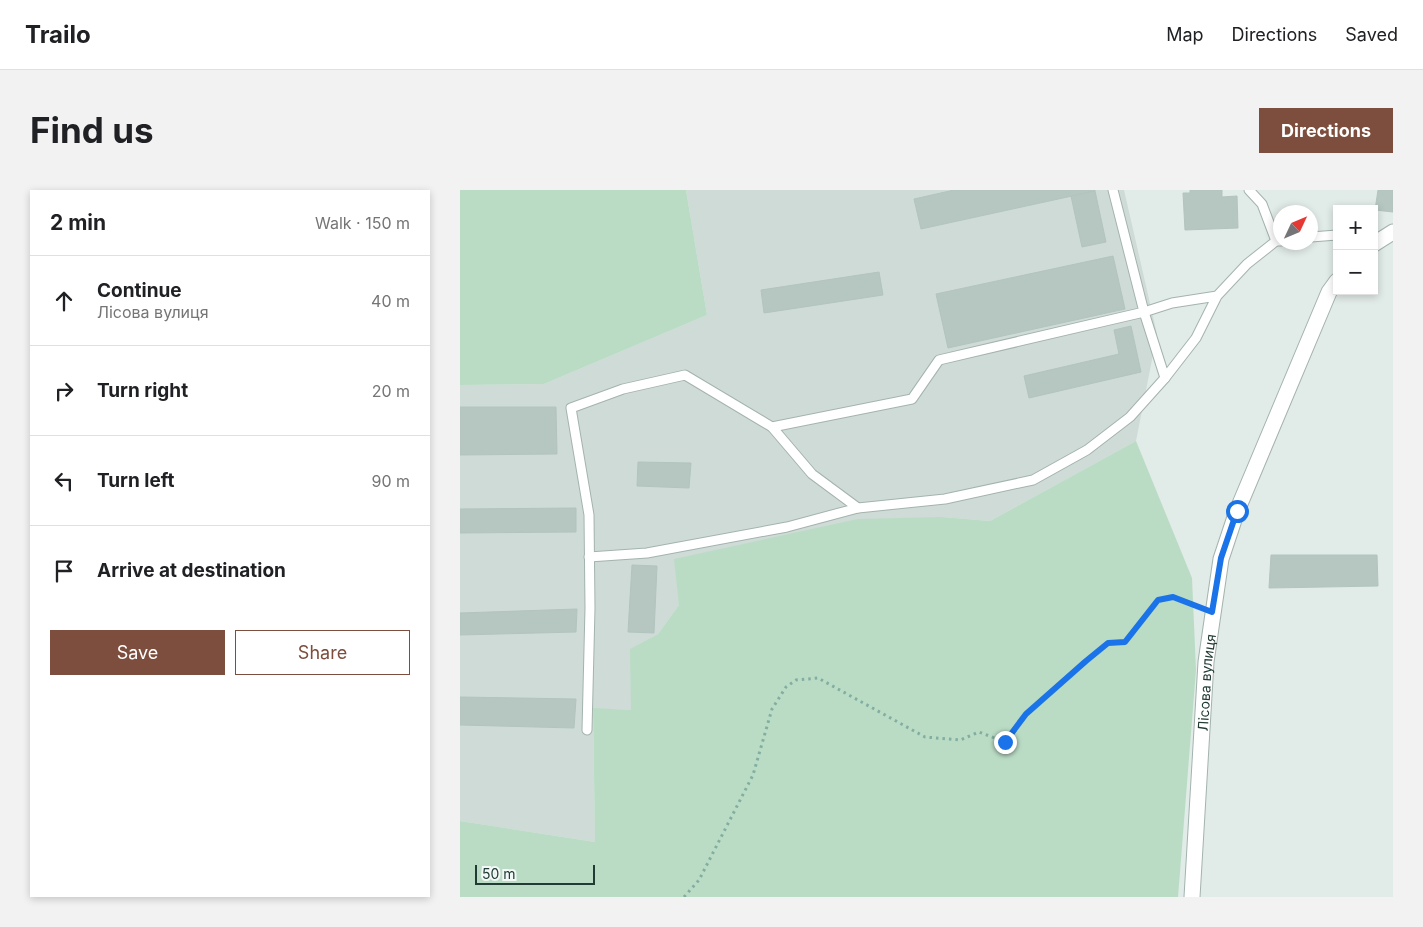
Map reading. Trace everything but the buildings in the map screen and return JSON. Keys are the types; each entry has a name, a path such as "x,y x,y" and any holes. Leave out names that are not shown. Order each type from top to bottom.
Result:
{"street":[{"path":"1378,241 1392,232"},
{"name":"Лісова вулиця","path":"1192,897 1206,662 1221,558 1237,511 1329,292 1333,286"}],"lane":[{"path":"1113,190 1144,312 1165,378"},
{"path":"1249,190 1262,204 1273,229"},
{"path":"1378,233 1392,232"},
{"path":"1318,236 1333,235"},
{"path":"589,557 647,553 788,527 858,508 945,499 1033,480 1094,445 1130,417 1165,378 1196,338 1217,296 1247,264 1273,245"},
{"path":"772,427 912,398 939,360 1144,312 1172,303 1217,296"},
{"path":"587,730 590,515 571,408 623,389 686,376 772,427 812,474 858,508"}],"path":[{"path":"684,897 699,880 753,774 772,710 786,687 796,680 818,678 925,737 960,740 979,732 1005,742 1026,714 1086,661 1108,643 1125,642 1158,600 1173,597 1212,612"}],"shaded area":[{"path":"686,190 1124,190 1157,334 1136,441 990,521 942,517 679,605 658,634 631,649 632,710 593,709 595,842 460,821 460,385 544,384 707,315"}],"green space":[{"path":"460,190 686,190 707,315 544,384 460,385"},
{"path":"1136,441 1192,578 1196,670 1178,897 460,897 460,821 595,842 593,708 631,710 630,649 658,634 679,605 674,559 858,519 942,517 990,521"}],"route":[{"path":"1005,742 1026,714 1086,661 1108,643 1125,642 1158,600 1173,597 1212,612 1221,558 1237,511"}]}
